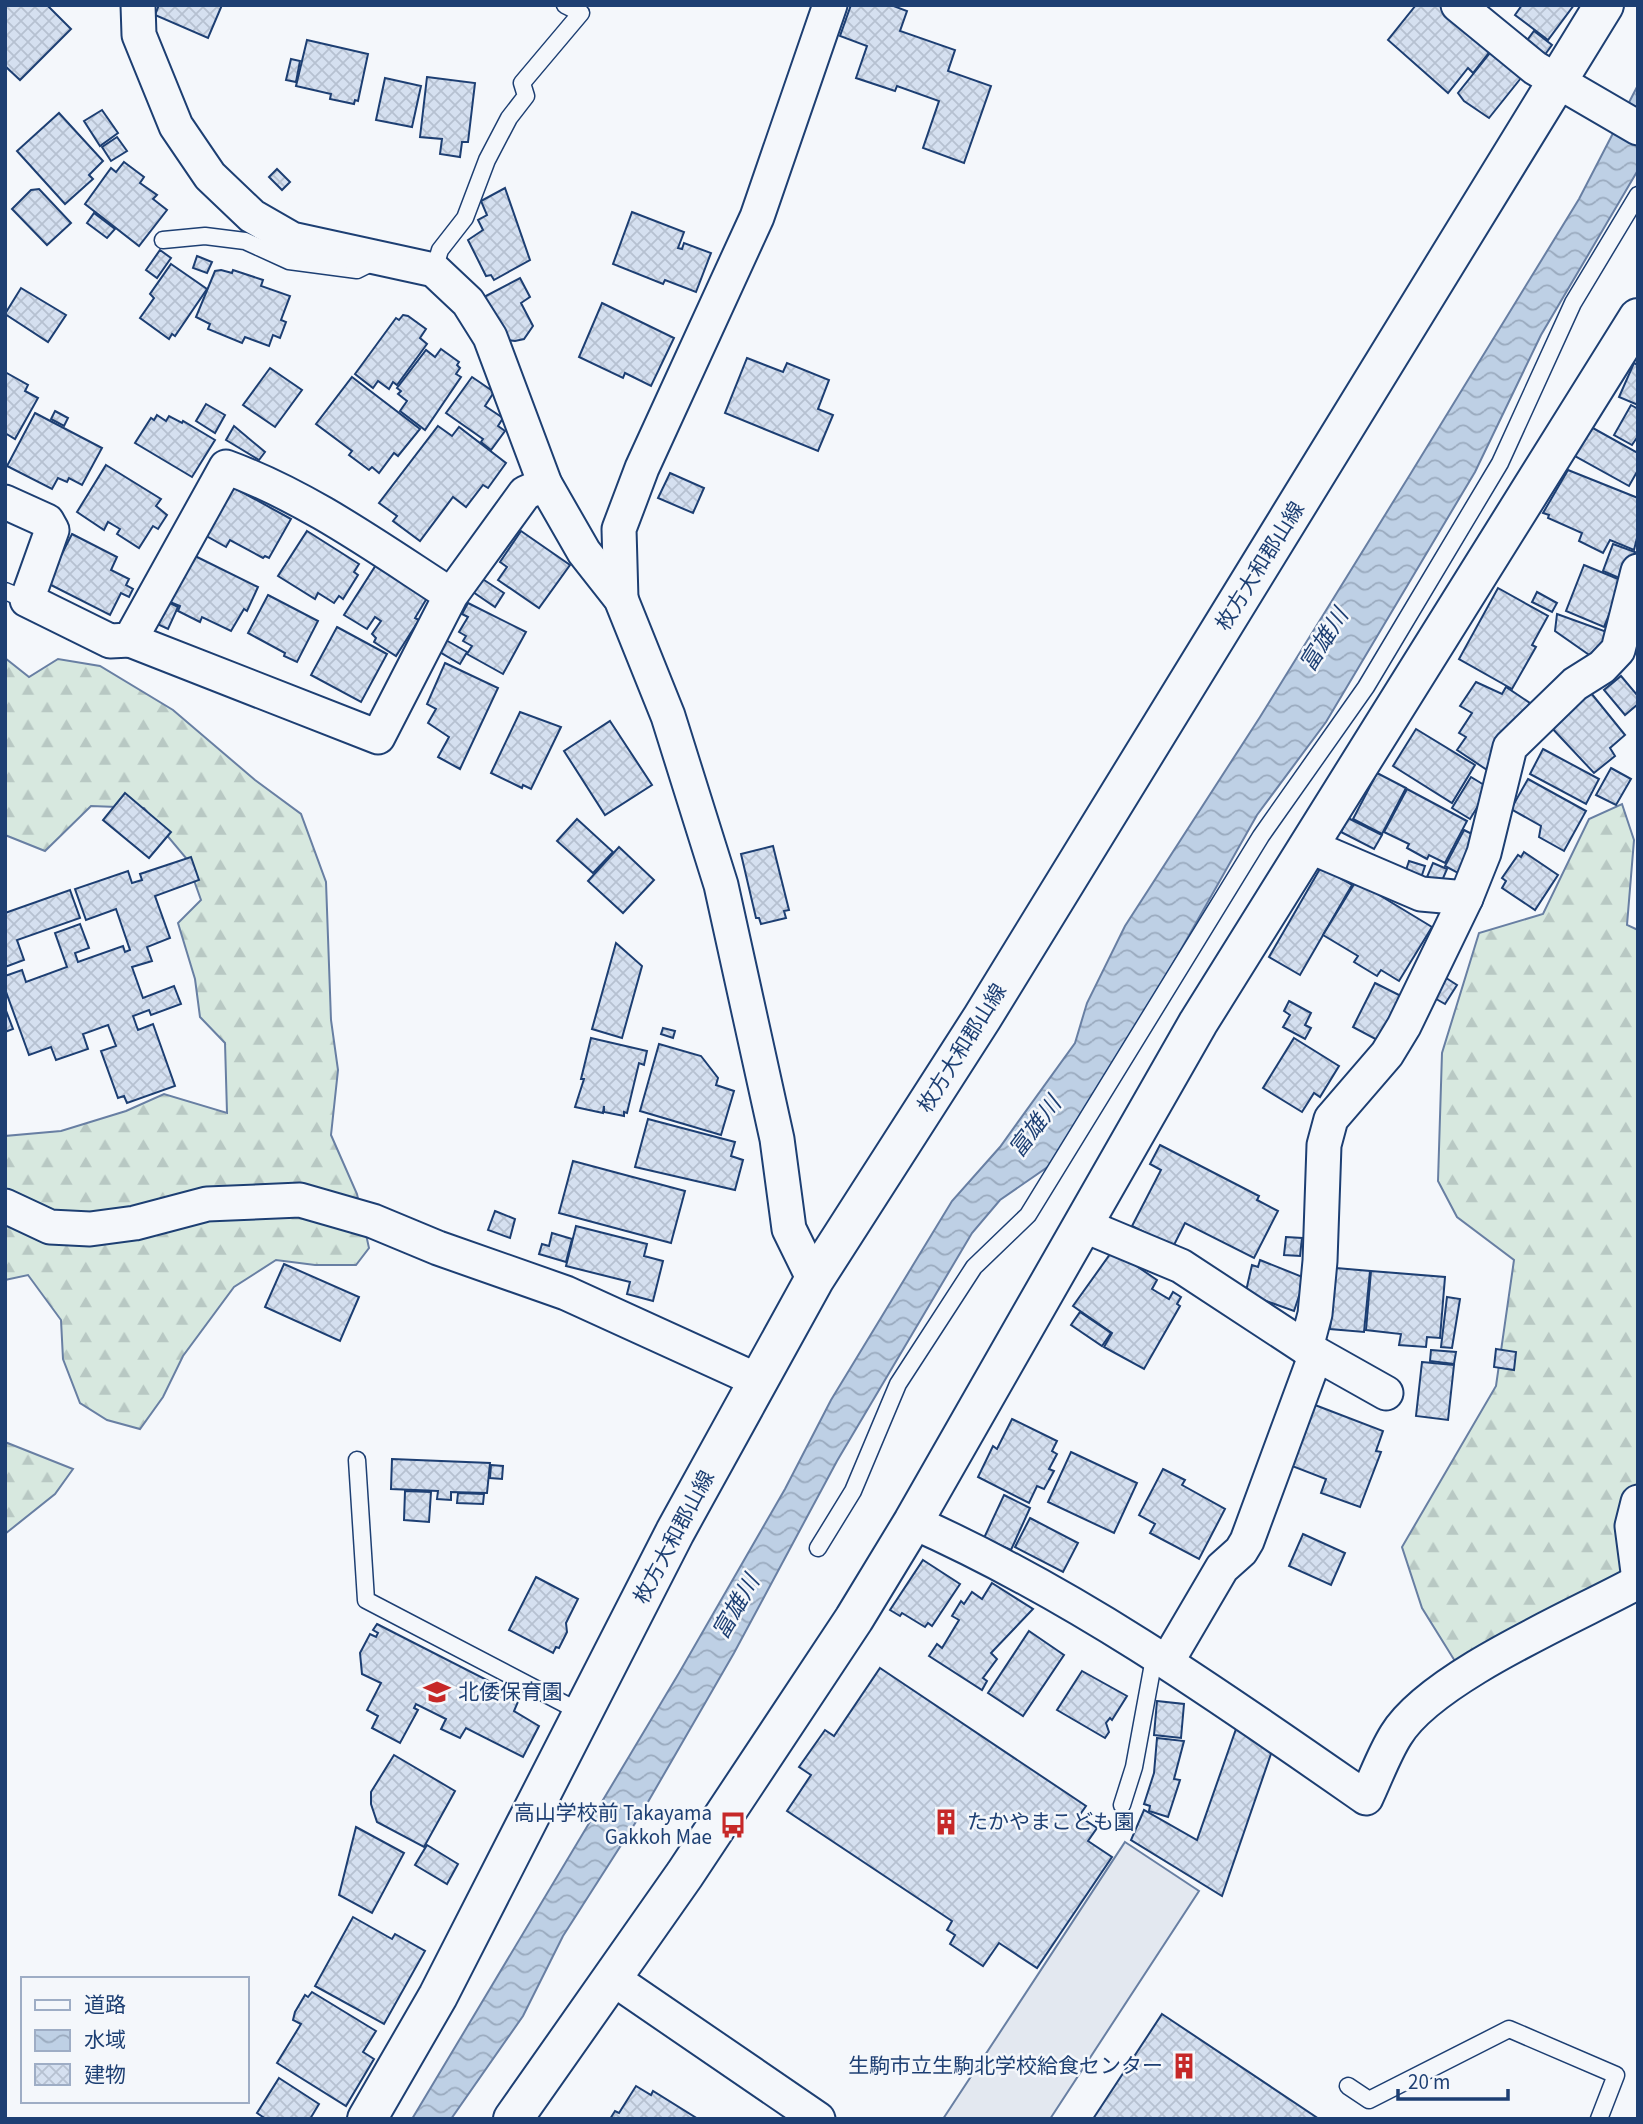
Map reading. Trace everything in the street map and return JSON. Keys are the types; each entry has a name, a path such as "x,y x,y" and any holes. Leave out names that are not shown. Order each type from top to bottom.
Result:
{"main road":[{"name":"枚方大和郡山線","path":"367,2119 438,1996 675,1532 814,1280 1567,86 1604,5"},
{"path":"513,2119 612,1978 831,1654 913,1522 1198,1023 1633,337"}],"street":[{"path":"138,5 139,35 176,126 210,176 252,216 292,239 435,270 468,302 490,337 545,484 584,552 621,598 668,716 721,885 778,1139 789,1229 814,1280"},
{"path":"621,598 619,529 642,468 757,218 830,5"},
{"path":"1458,5 1535,68 1638,128"},
{"path":"130,640 226,467 271,484 315,507 451,595"},
{"path":"5,502 47,521 52,530 16,595 110,641 130,640 378,737 451,595 525,493 545,484"},
{"path":"1161,1656 1222,1569 1241,1551 1247,1541 1311,1351 1324,1145 1331,1119 1387,1054 1399,1035 1466,898 1484,853 1510,747 1575,684 1602,667 1618,650 1638,571"},
{"path":"1309,846 1421,894 1466,898"},
{"path":"5,1206 50,1227 90,1229 135,1223 207,1204 300,1200 373,1221 438,1248 566,1293 655,1331 759,1381"},
{"path":"1083,1225 1181,1266 1311,1351 1386,1393"},
{"path":"1638,1502 1632,1526 1638,1572"},
{"path":"913,1522 967,1546 1161,1656 1366,1798 1396,1734 1421,1706 1485,1663 1638,1582"},
{"path":"612,1978 818,2119"}],"lane":[{"path":"435,270 440,250 464,218 498,139 526,96 522,83 581,13 565,5"},
{"path":"818,1548 853,1491 898,1384 974,1267 1028,1215 1261,836 1366,687 1500,463 1573,303 1638,195"},
{"path":"163,240 205,236 245,241 289,261 357,270 379,259"},
{"path":"357,1460 366,1600 582,1713"},
{"path":"1122,1805 1134,1768 1161,1656"},
{"path":"1348,2086 1369,2100 1510,2029 1616,2075 1599,2119"}],"green space":[{"path":"5,658 29,677 58,659 100,666 173,710 255,780 301,814 326,882 331,1020 338,1070 331,1135 357,1194 369,1248 356,1265 315,1265 276,1260 234,1287 183,1356 163,1397 140,1429 107,1420 80,1403 63,1359 61,1320 28,1275 5,1280 5,1136 61,1131 126,1111 164,1094 227,1113 225,1043 200,1017 195,979 178,923 201,900 186,858 144,808 91,806 45,851 5,835"},
{"path":"1622,804 1634,840 1627,925 1638,930 1638,1565 1458,1666 1422,1608 1402,1547 1496,1386 1514,1260 1457,1217 1438,1181 1442,1053 1479,933 1543,914 1589,819"},
{"path":"5,1442 73,1469 55,1494 5,1534"}],"shaded area":[{"path":"1125,1842 1199,1891 1050,2119 943,2119"}],"water":[{"name":"富雄川","path":"1638,85 1638,170 1541,335 1475,472 1326,722 1257,815 1144,1015 1049,1166 1000,1200 972,1233 837,1461 734,1653 641,1814 563,1936 523,2016 451,2119 412,2119 679,1673 785,1489 831,1400 952,1201 1000,1147 1075,1043 1087,1003 1125,926 1260,717 1579,199"}],"building":[{"path":"5,5 47,5 71,29 20,80 5,66"},
{"path":"159,5 222,5 208,38 155,15"},
{"path":"851,5 891,5 907,11 900,31 955,50 948,71 991,86 964,163 923,148 939,101 897,86 895,91 856,78 867,46 840,36"},
{"path":"1416,5 1442,5 1491,50 1473,73 1468,68 1448,93 1388,40"},
{"path":"1522,5 1574,5 1548,40 1515,15"},
{"path":"1534,31 1552,45 1541,60 1522,47"},
{"path":"307,40 368,54 358,101 355,100 354,104 330,99 331,94 296,86"},
{"path":"1494,48 1525,73 1489,118 1464,101 1458,93"},
{"path":"291,59 300,61 296,82 286,80"},
{"path":"427,77 475,83 468,142 462,142 460,157 440,154 442,139 420,137"},
{"path":"385,78 421,86 412,127 376,120"},
{"path":"102,110 118,133 100,146 84,121"},
{"path":"59,113 103,161 89,175 93,179 65,204 17,151"},
{"path":"117,137 127,151 111,161 102,147"},
{"path":"124,162 144,177 140,183 157,195 153,199 167,210 139,246 85,204 111,168 116,172"},
{"path":"277,169 290,182 282,190 269,177"},
{"path":"505,188 530,260 494,280 491,275 486,276 468,240 483,230 478,220 487,215 481,201"},
{"path":"39,189 71,223 47,245 12,209 31,190"},
{"path":"632,212 684,232 678,248 682,249 684,243 711,253 696,292 665,280 663,284 613,264"},
{"path":"94,213 115,229 107,238 87,223"},
{"path":"160,250 171,258 157,278 146,270"},
{"path":"197,256 212,262 207,273 193,268"},
{"path":"171,264 207,289 175,336 172,334 169,339 140,318 154,298 150,294"},
{"path":"233,270 263,280 261,286 290,296 281,320 286,322 280,338 273,335 269,346 245,337 242,343 208,329 210,324 196,317 215,271 232,273"},
{"path":"520,278 530,297 521,303 533,326 524,339 507,340 484,297"},
{"path":"21,288 66,315 48,342 5,314"},
{"path":"602,303 674,338 651,386 625,373 623,378 579,357"},
{"path":"403,315 426,329 420,338 427,344 397,385 393,382 389,389 378,381 373,388 355,374 396,318 399,320"},
{"path":"441,349 459,362 457,365 460,368 456,374 461,377 425,430 400,411 407,401 398,394 401,391 397,388 426,350 435,357"},
{"path":"747,358 783,372 787,363 829,380 818,409 833,415 818,451 725,413"},
{"path":"1634,363 1638,365 1638,405 1619,397"},
{"path":"270,368 302,390 275,427 243,405"},
{"path":"5,372 28,385 25,391 38,398 15,439 5,433"},
{"path":"352,377 420,429 398,456 394,453 379,473 372,467 369,470 349,455 352,451 316,424"},
{"path":"472,377 494,392 485,406 503,418 498,426 505,431 491,450 481,442 483,439 446,413"},
{"path":"206,404 225,415 215,433 196,421"},
{"path":"1631,405 1638,409 1638,436 1632,445 1614,435"},
{"path":"55,411 68,418 64,426 51,419"},
{"path":"35,413 102,448 82,485 69,478 67,482 58,478 52,489 7,466"},
{"path":"157,415 166,421 169,416 182,423 183,421 215,440 192,477 135,443 151,418 154,420"},
{"path":"234,426 265,452 259,460 226,440"},
{"path":"438,426 452,436 459,427 506,463 488,488 483,485 466,507 453,497 420,541 393,521 397,516 379,503"},
{"path":"1591,427 1638,453 1638,470 1629,486 1575,456"},
{"path":"106,465 161,499 156,506 167,515 158,529 153,526 139,548 117,534 120,529 108,522 104,530 77,512"},
{"path":"1568,470 1638,498 1638,534 1634,550 1610,540 1603,553 1579,541 1582,533 1548,518 1549,515 1543,513"},
{"path":"670,473 704,488 693,513 658,498"},
{"path":"229,485 291,519 269,558 263,558 230,540 226,547 203,534"},
{"path":"307,531 359,564 354,572 358,575 343,599 339,596 334,603 318,593 315,599 278,576"},
{"path":"521,531 570,565 539,608 498,580 507,567 500,562"},
{"path":"72,534 117,557 111,570 129,579 126,585 133,589 129,597 121,593 110,615 47,583"},
{"path":"1613,544 1635,552 1624,580 1603,571"},
{"path":"193,555 258,587 247,611 244,609 231,631 202,617 200,622 178,611 180,606 170,602"},
{"path":"376,565 427,598 415,618 419,620 396,656 374,642 376,638 372,634 381,621 375,617 367,629 344,615"},
{"path":"1584,565 1623,581 1604,627 1566,611"},
{"path":"481,578 504,593 495,607 473,592"},
{"path":"1498,588 1548,616 1532,645 1536,647 1512,689 1459,659"},
{"path":"1537,592 1557,603 1552,612 1532,602"},
{"path":"268,595 318,621 297,662 248,633"},
{"path":"164,600 178,607 168,629 153,622"},
{"path":"468,603 526,632 503,674 467,654 472,646 463,641 466,636 459,632 468,617 462,614"},
{"path":"1557,614 1607,632 1595,659 1555,631"},
{"path":"337,627 387,654 361,702 311,675"},
{"path":"444,639 467,652 460,664 438,651"},
{"path":"445,663 498,688 460,769 438,757 449,737 428,723 436,709 427,704"},
{"path":"1621,676 1638,696 1638,704 1625,715 1604,690"},
{"path":"1476,682 1502,694 1506,687 1530,703 1495,755 1490,772 1457,750 1466,737 1459,733 1472,713 1460,706"},
{"path":"1591,693 1625,735 1610,748 1615,756 1594,773 1550,726"},
{"path":"520,712 561,727 531,789 523,785 522,788 491,773"},
{"path":"610,721 652,785 605,815 564,751"},
{"path":"1416,729 1475,765 1452,803 1393,766"},
{"path":"1543,749 1599,779 1586,804 1530,774"},
{"path":"1611,768 1631,779 1616,805 1596,795"},
{"path":"1377,773 1406,788 1382,834 1353,819"},
{"path":"1471,777 1489,788 1470,819 1452,808"},
{"path":"1528,779 1586,811 1564,851 1539,837 1541,826 1511,809"},
{"path":"1407,789 1467,821 1445,863 1429,855 1427,859 1407,848 1409,844 1384,832"},
{"path":"125,793 171,832 149,858 103,820"},
{"path":"1348,818 1382,835 1374,849 1341,832"},
{"path":"577,819 613,852 593,873 557,841"},
{"path":"1464,830 1478,837 1458,873 1445,866"},
{"path":"773,846 789,910 784,911 786,918 761,924 759,918 756,918 741,854"},
{"path":"619,847 654,880 623,913 588,881"},
{"path":"1524,852 1558,875 1535,910 1502,888 1506,881 1502,878 1518,855 1521,857"},
{"path":"191,857 199,880 155,896 170,938 147,947 152,961 132,967 143,998 174,986 181,1004 151,1015 149,1010 133,1016 138,1030 153,1024 175,1086 127,1103 124,1096 118,1098 101,1051 116,1046 108,1025 83,1034 88,1049 56,1060 51,1047 29,1055 5,989 5,976 22,970 26,982 67,967 55,933 80,924 89,948 75,953 78,962 123,946 125,952 130,950 116,909 86,920 75,889 128,871 132,883 142,880 140,874"},
{"path":"1409,861 1425,866 1421,878 1405,873"},
{"path":"1433,863 1447,869 1441,883 1427,877"},
{"path":"1321,867 1352,885 1300,975 1269,957"},
{"path":"1356,881 1432,927 1399,981 1381,970 1377,976 1354,962 1358,956 1323,935"},
{"path":"70,890 80,918 17,940 24,960 5,967 5,913"},
{"path":"616,943 642,966 622,1038 592,1029"},
{"path":"1443,976 1457,985 1445,1004 1431,996"},
{"path":"1375,983 1401,996 1379,1041 1353,1027"},
{"path":"1289,1001 1311,1013 1305,1025 1311,1028 1305,1039 1283,1027 1290,1015 1284,1011"},
{"path":"5,1008 13,1029 5,1032"},
{"path":"663,1028 675,1031 673,1038 661,1034"},
{"path":"591,1038 647,1051 644,1065 639,1063 624,1116 604,1112 604,1106 603,1113 575,1107 584,1079 581,1079"},
{"path":"1294,1038 1339,1066 1320,1097 1314,1093 1302,1112 1263,1088"},
{"path":"659,1044 701,1056 718,1078 716,1085 734,1091 721,1135 640,1111"},
{"path":"648,1119 735,1142 731,1156 743,1160 735,1190 635,1167"},
{"path":"1160,1145 1259,1196 1257,1200 1278,1211 1254,1258 1185,1223 1173,1247 1132,1226 1161,1170 1150,1164"},
{"path":"573,1161 685,1191 671,1243 559,1213"},
{"path":"495,1211 515,1219 510,1238 488,1230"},
{"path":"576,1226 647,1244 644,1256 663,1261 653,1301 627,1294 630,1282 566,1266"},
{"path":"552,1233 572,1239 566,1262 539,1254 542,1244 549,1246"},
{"path":"1286,1237 1302,1238 1300,1256 1284,1255"},
{"path":"1113,1250 1157,1280 1152,1289 1169,1299 1173,1292 1181,1297 1177,1304 1180,1306 1144,1369 1104,1347 1112,1333 1073,1306"},
{"path":"1260,1260 1305,1278 1294,1311 1252,1296 1246,1291 1252,1265 1258,1267"},
{"path":"284,1264 359,1297 340,1341 265,1307"},
{"path":"1336,1268 1370,1271 1364,1332 1330,1329"},
{"path":"1371,1271 1445,1277 1440,1338 1427,1337 1426,1347 1399,1345 1401,1334 1366,1330"},
{"path":"1447,1297 1460,1299 1452,1348 1441,1347"},
{"path":"1080,1312 1111,1333 1102,1346 1071,1325"},
{"path":"1496,1349 1516,1352 1514,1370 1494,1367"},
{"path":"1431,1350 1456,1352 1454,1364 1430,1361"},
{"path":"1422,1362 1454,1365 1448,1420 1416,1416"},
{"path":"1315,1405 1383,1431 1376,1451 1381,1452 1360,1507 1321,1493 1326,1479 1292,1466"},
{"path":"1012,1419 1057,1441 1052,1451 1057,1454 1049,1469 1054,1471 1044,1489 1037,1486 1029,1503 978,1477 993,1446 997,1449"},
{"path":"1071,1452 1137,1483 1114,1533 1048,1502"},
{"path":"392,1459 490,1463 487,1493 451,1492 451,1500 437,1499 438,1491 391,1489"},
{"path":"491,1465 503,1466 502,1479 490,1478"},
{"path":"1163,1469 1185,1480 1182,1485 1225,1509 1199,1559 1150,1533 1155,1524 1139,1515"},
{"path":"405,1491 431,1492 429,1522 404,1520"},
{"path":"458,1493 484,1494 483,1504 457,1503"},
{"path":"1004,1495 1030,1508 1011,1550 984,1538"},
{"path":"1030,1518 1078,1543 1063,1572 1015,1547"},
{"path":"1303,1534 1345,1553 1331,1585 1289,1566"},
{"path":"923,1560 960,1584 932,1626 928,1623 925,1627 902,1613 900,1616 890,1610"},
{"path":"536,1577 578,1599 566,1623 567,1632 559,1648 556,1647 553,1653 509,1630"},
{"path":"992,1583 1033,1609 991,1653 997,1659 983,1678 987,1681 982,1690 929,1656 937,1644 942,1648 959,1620 952,1616 961,1601 964,1604 972,1592 982,1599"},
{"path":"377,1624 520,1697 514,1711 539,1726 523,1757 466,1728 460,1738 441,1729 446,1719 416,1704 414,1708 418,1710 400,1743 372,1728 378,1716 367,1710 381,1683 362,1674 360,1653 370,1634 376,1637 378,1633 373,1630"},
{"path":"1029,1631 1064,1655 1023,1716 988,1693"},
{"name":"たかやまこども園","path":"880,1668 1086,1806 1079,1816 1097,1828 1088,1841 1112,1857 1037,1968 999,1943 983,1966 950,1944 955,1935 947,1930 952,1921 787,1811 811,1775 799,1767 825,1730 834,1736"},
{"path":"1082,1671 1127,1696 1112,1720 1110,1718 1106,1723 1109,1732 1105,1738 1057,1710"},
{"path":"1157,1701 1184,1704 1181,1738 1154,1735"},
{"path":"1236,1729 1272,1751 1222,1896 1131,1840 1144,1810 1197,1840"},
{"path":"1157,1738 1184,1741 1174,1779 1180,1780 1168,1817 1149,1811 1150,1806 1144,1804 1154,1773"},
{"path":"394,1755 455,1791 424,1847 377,1822 371,1804 371,1792"},
{"path":"356,1827 404,1853 372,1913 339,1895"},
{"path":"427,1845 458,1864 447,1884 415,1865"},
{"path":"353,1917 392,1939 395,1934 425,1951 384,2024 315,1986"},
{"path":"312,1992 376,2031 363,2052 374,2059 346,2106 277,2063 301,2024 293,2020 295,2012 305,1995 308,1997"},
{"name":"生駒市立生駒北学校給食センター","path":"1162,2014 1319,2119 1093,2119"},
{"path":"279,2078 319,2104 310,2119 266,2119 257,2113"},
{"path":"636,2086 651,2095 653,2091 698,2119 610,2119 615,2111 619,2113"}],"place":[{"name":"北倭保育園","path":"437,1692"},
{"name":"たかやまこども園","path":"946,1822"},
{"name":"高山学校前 Takayama Gakkoh Mae","path":"733,1825"},
{"name":"生駒市立生駒北学校給食センター","path":"1184,2066"}]}
